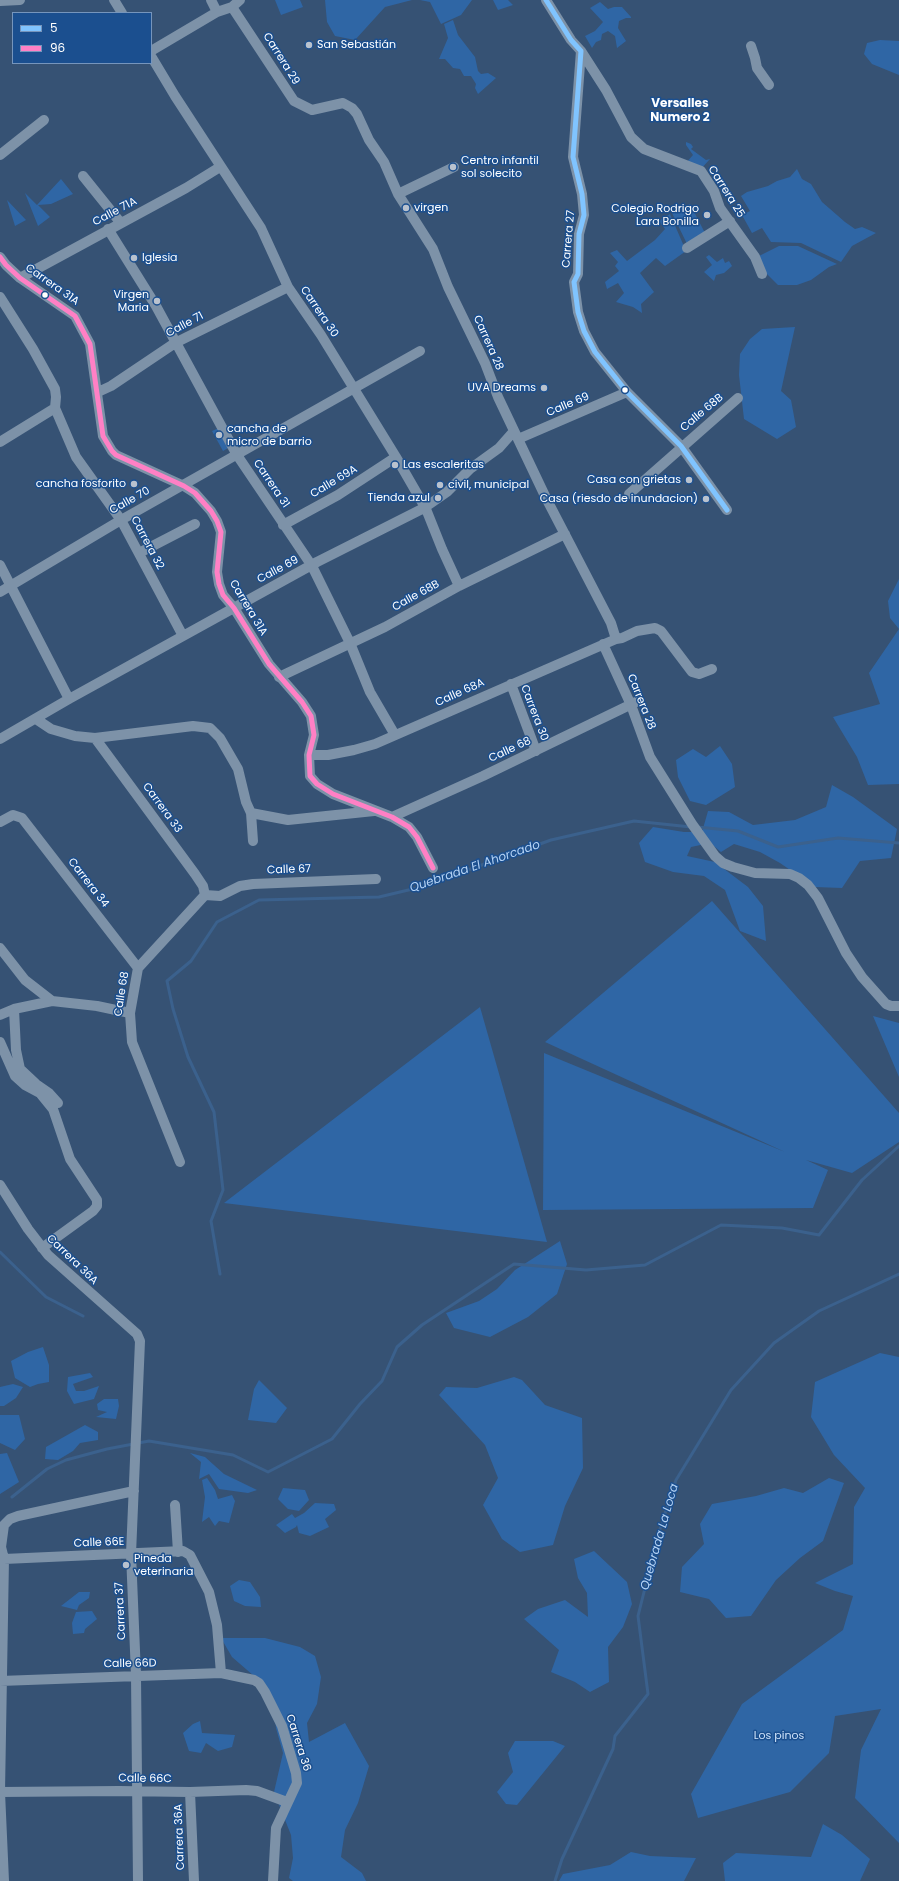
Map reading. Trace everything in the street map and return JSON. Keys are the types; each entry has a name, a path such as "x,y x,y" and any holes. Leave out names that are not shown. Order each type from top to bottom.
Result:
{"street":[{"path":"0,1 20,0"},
{"path":"114,0 121,12"},
{"path":"211,0 217,12"},
{"path":"152,50 217,12 232,7 240,0"},
{"path":"546,0 571,40 581,51"},
{"name":"Carrera 29","path":"232,7 294,101 312,110 343,103"},
{"path":"751,46 755,58 756,68 769,85"},
{"name":"Carrera 25","path":"581,51 606,90 631,137 644,149 701,171 714,191 720,208 756,257 762,274"},
{"name":"Carrera 27","path":"581,51 573,157 582,194 584,215 579,234 578,274 574,282 578,312 584,331 595,352 627,392 681,446 727,510"},
{"name":"Carrera 30","path":"152,58 261,228 288,287 354,388 396,457 425,507 459,586"},
{"name":"Carrera 28","path":"343,103 352,108 357,114 369,140 384,162 398,194 433,249 448,287 516,435 611,623 616,638"},
{"path":"0,155 44,120"},
{"name":"Calle 71A","path":"20,278 120,222 186,188 220,166"},
{"path":"398,194 454,167"},
{"path":"82,176 120,222"},
{"path":"687,248 730,221"},
{"name":"Carrera 31","path":"108,229 156,306 236,455 312,566 350,643 370,692 395,735"},
{"name":"Carrera 31A","path":"0,257 20,278 75,316 90,344 98,392 98,413 103,436 116,456 184,486 195,493 211,511 217,521 221,532 217,572 218,584 223,595 234,608 248,632 279,678 302,702 311,716 314,735 309,755 310,776 317,784 333,794 392,817 409,827 417,837 433,868"},
{"name":"Calle 71","path":"98,392 111,386 175,343 288,287"},
{"name":"Carrera 32","path":"0,297 33,349 55,389 55,408 76,457 121,520 183,636"},
{"name":"Calle 70","path":"0,592 121,520 184,486 420,351"},
{"name":"Calle 69","path":"0,739 234,608 425,507 447,492 470,469 516,435 627,392"},
{"name":"Calle 68B","path":"629,494 681,446 738,398"},
{"path":"0,442 55,408"},
{"name":"Calle 69A","path":"283,525 338,495 396,457"},
{"path":"139,553 195,524"},
{"name":"Calle 68B","path":"279,678 391,624 459,586 565,534"},
{"path":"0,565 69,699"},
{"name":"Calle 68A","path":"309,755 328,755 375,744 616,638 622,638 637,631 655,628 661,631 692,672 699,674 712,669"},
{"name":"Carrera 28","path":"603,644 634,703 650,757 692,824 715,856 723,864 755,873 790,874 799,878 808,885 818,898 846,953 862,977 886,1004 891,1006 899,1006"},
{"name":"Carrera 30","path":"511,684 536,751"},
{"name":"Calle 68","path":"392,817 536,751 634,703"},
{"path":"36,719 51,729 75,736 95,738 193,726 210,728 220,738 238,769 246,802 251,813 253,841"},
{"name":"Carrera 33","path":"95,738 195,874 203,886 205,895"},
{"path":"251,813 288,820 376,811"},
{"name":"Carrera 34","path":"0,822 10,816 16,815 22,818 138,968"},
{"name":"Calle 67","path":"205,895 220,896 240,886 253,884 376,879"},
{"name":"Calle 68","path":"180,1162 132,1042 130,1013 138,968 205,895"},
{"path":"0,948 24,980 52,1001"},
{"path":"0,1014 14,1009 52,1001 97,1006 130,1013"},
{"path":"14,1009 16,1050 20,1069 36,1084 49,1093 58,1103"},
{"path":"0,1042 15,1076 25,1085 40,1093 53,1108 70,1159 97,1200 97,1206 94,1211 42,1248"},
{"name":"Carrera 36A","path":"0,1185 42,1248 76,1282 137,1334 140,1341"},
{"name":"Carrera 37","path":"138,1881 136,1791 138,1759 131,1554 140,1341"},
{"path":"4,1881 0,1792 1,1547 4,1525 10,1519 18,1516 134,1491"},
{"path":"175,1505 178,1552"},
{"name":"Calle 66E","path":"2,1560 178,1552 183,1552 190,1555 195,1561 209,1592 216,1625 222,1673"},
{"name":"Calle 66D","path":"1,1681 222,1673 254,1680 259,1684"},
{"name":"Carrera 36","path":"259,1684 265,1692 282,1726 296,1773 297,1783 276,1828 273,1881"},
{"name":"Calle 66C","path":"0,1792 190,1792 246,1790 257,1791 287,1802"},
{"name":"Carrera 36A","path":"190,1792 194,1881"}],"green space":[{"path":"275,0 300,0 303,7 281,15"},
{"path":"325,0 412,0 385,7 355,40 335,36 327,22"},
{"path":"420,0 472,0 461,15 441,24 430,2"},
{"path":"493,0 508,0 513,5 498,10"},
{"path":"600,2 608,9 622,7 631,17 619,21 618,28 626,41 617,48 615,36 608,31 602,34 601,40 596,42 592,48 585,36 595,31 603,22 590,8"},
{"path":"453,20 458,35 475,57 478,71 481,74 488,73 496,78 478,94 475,88 476,84 471,76 464,76 460,69 453,68 445,59 439,59 448,38 444,24"},
{"path":"880,40 899,41 899,75 872,64 864,54 867,43"},
{"path":"686,142 691,144 693,147 691,149 706,160 710,159 700,170 686,163 693,155 686,145"},
{"path":"797,169 802,179 811,184 822,202 845,222 855,229 862,227 876,233 852,246 841,262 801,243 771,242 762,228 752,233 742,215 750,211 741,196 747,192 768,186 777,181 790,177"},
{"path":"61,179 73,194 51,204 38,205 50,217 38,226 25,193 37,205"},
{"path":"7,200 26,220 15,226"},
{"path":"690,204 706,235 688,246 672,213"},
{"path":"670,214 686,251 665,266 656,258 640,273 654,292 641,304 642,313 633,307 616,302 624,293 618,283 607,289 605,282 619,271 615,266 618,262 610,253 617,250 627,261 655,240 665,229 659,221"},
{"path":"779,246 798,246 837,264 829,267 811,280 797,285 778,285 766,273 759,256"},
{"path":"709,255 717,262 723,258 725,263 729,261 732,266 724,273 716,275 714,281 704,272 712,265 706,257"},
{"path":"795,327 781,391 791,400 796,427 777,439 744,419 739,375 740,354 750,339 762,329"},
{"name":"cancha de micro de barrio","path":"219,428 230,447 223,451 212,431"},
{"path":"899,579 899,629 890,618 888,601"},
{"path":"899,629 899,784 868,785 857,757 833,717 880,704 869,673"},
{"path":"720,746 732,764 735,787 706,805 690,801 678,777 676,760 693,749 706,757"},
{"path":"832,785 853,797 897,829 891,858 860,861 842,888 815,887 780,863 760,852 734,844 721,852 710,843 691,847 687,856 715,862 748,887 763,906 766,941 740,931 725,890 704,876 673,872 645,862 639,843 653,827 684,832 702,832 708,811 729,812 753,825 795,820 826,807"},
{"path":"712,901 899,1113 899,1142 852,1173 806,1160 828,1170 813,1208 543,1210 544,1053 785,1152 545,1042"},
{"path":"480,1007 547,1242 224,1203"},
{"path":"873,1016 899,1023 899,1077"},
{"path":"560,1241 567,1264 557,1294 528,1317 490,1337 454,1328 446,1313 479,1301 497,1289 515,1270"},
{"path":"43,1347 49,1365 49,1382 30,1387 15,1378 11,1361 28,1352"},
{"name":"Los pinos","path":"880,1353 899,1357 899,1843 855,1798 861,1750 881,1709 835,1716 829,1753 790,1792 698,1818 691,1794 742,1704 843,1630 853,1596 815,1583 853,1564 854,1507 865,1488 834,1455 811,1417 815,1382"},
{"path":"90,1373 93,1377 73,1384 76,1391 84,1391 99,1386 94,1399 74,1404 67,1391 68,1377"},
{"path":"514,1377 522,1380 545,1405 582,1418 583,1468 565,1506 553,1545 520,1552 502,1539 483,1505 498,1478 485,1445 439,1395 446,1387 477,1388"},
{"path":"259,1380 287,1408 276,1423 248,1420 254,1389"},
{"path":"13,1384 23,1387 16,1398 4,1406 0,1406 0,1387"},
{"path":"104,1399 118,1399 119,1406 116,1419 96,1417 107,1412 98,1410 97,1404"},
{"path":"0,1415 19,1415 25,1439 15,1450 0,1443"},
{"path":"85,1425 98,1432 98,1440 80,1443 73,1451 58,1460 45,1459 46,1447"},
{"path":"7,1453 19,1482 0,1494 0,1454"},
{"path":"190,1453 205,1457 224,1474 257,1490 248,1493 219,1489 209,1474 199,1479 201,1462"},
{"path":"207,1478 215,1490 218,1499 232,1495 235,1501 229,1523 219,1521 215,1526 209,1517 202,1522 205,1497 202,1480"},
{"path":"829,1478 844,1483 823,1541 800,1558 776,1580 751,1616 726,1618 709,1599 680,1592 682,1567 704,1544 700,1524 712,1504 756,1496 784,1488 803,1493"},
{"path":"283,1488 305,1490 309,1500 299,1511 288,1509 278,1499"},
{"path":"315,1503 334,1504 336,1510 325,1519 329,1527 310,1536 299,1533 297,1525 285,1533 276,1525 292,1514 295,1518 304,1513"},
{"path":"594,1551 627,1582 632,1604 623,1627 608,1647 609,1682 590,1692 575,1682 551,1672 559,1650 524,1619 538,1609 565,1600 588,1617 587,1593 578,1578 574,1559"},
{"path":"239,1580 250,1582 260,1597 261,1607 245,1606 234,1601 230,1586"},
{"path":"79,1592 90,1592 89,1598 79,1605 77,1610 61,1606"},
{"path":"92,1611 97,1619 85,1629 84,1633 73,1634 72,1623 76,1612"},
{"path":"221,1638 265,1638 300,1647 315,1656 321,1677 317,1704 307,1723 309,1742 345,1723 369,1766 358,1803 345,1830 341,1857 362,1873 366,1881 293,1881 289,1878 293,1858 291,1835 274,1792 283,1753 276,1728 273,1699 254,1676 232,1657"},
{"path":"200,1721 202,1733 235,1735 232,1747 218,1751 206,1743 201,1753 189,1751 183,1733 193,1724"},
{"path":"515,1741 553,1741 565,1746 517,1805 506,1804 497,1792 513,1772 508,1753"},
{"path":"823,1824 842,1835 870,1859 860,1881 725,1881 723,1863 736,1853 811,1857"},
{"path":"631,1852 650,1856 696,1858 684,1881 559,1881 563,1874 610,1865"}],"waterway":[{"name":"Quebrada El Ahorcado","path":"220,1274 211,1221 223,1190 214,1112 188,1057 173,1009 167,981 191,961 217,922 259,900 379,897 421,887 551,840 634,821 691,827"},
{"name":"Quebrada El Ahorcado","path":"697,827 738,831 778,847 838,838 899,843"},
{"path":"12,1497 47,1469 66,1460 107,1449 149,1441 233,1455 268,1472 332,1439 360,1404 382,1381 397,1347 422,1325 514,1264 586,1270 645,1265 721,1225 782,1228 819,1235 862,1180 899,1146"},
{"name":"Quebrada El Ahorcado","path":"0,1252 46,1297 83,1316"},
{"name":"Quebrada La Loca","path":"555,1881 562,1859 613,1749 615,1736 648,1694 638,1616 659,1532 676,1480 731,1390 774,1343 819,1311 899,1274"}],"transit line":[{"name":"5","path":"546,0 571,40 581,51 573,157 582,194 584,215 579,234 578,274 574,282 578,312 584,331 595,352 627,392 681,446 727,510"},
{"name":"96","path":"0,257 20,278 75,316 90,344 103,436 112,451 116,455 184,486 195,493 211,511 217,521 221,532 217,572 223,595 234,608 269,664 302,702 311,716 314,735 309,755 310,776 317,784 333,794 392,817 409,827 417,837 433,868"}],"place":[{"name":"San Sebastián","path":"309,45"},
{"name":"Centro infantil sol solecito","path":"453,167"},
{"name":"virgen","path":"406,208"},
{"name":"Colegio Rodrigo Lara Bonilla","path":"707,215"},
{"name":"Iglesia","path":"134,258"},
{"name":"Virgen Maria","path":"157,301"},
{"name":"UVA Dreams","path":"544,388"},
{"name":"cancha de micro de barrio","path":"219,435"},
{"name":"Las escaleritas","path":"395,465"},
{"name":"Casa con grietas","path":"689,480"},
{"name":"cancha fosforito","path":"134,484"},
{"name":"civil, municipal","path":"440,485"},
{"name":"Tienda azul","path":"438,498"},
{"name":"Casa (riesdo de inundacion)","path":"706,499"},
{"name":"Pineda veterinaria","path":"126,1565"}],"district":[{"name":"Versalles Numero 2","path":"680,111"}]}
